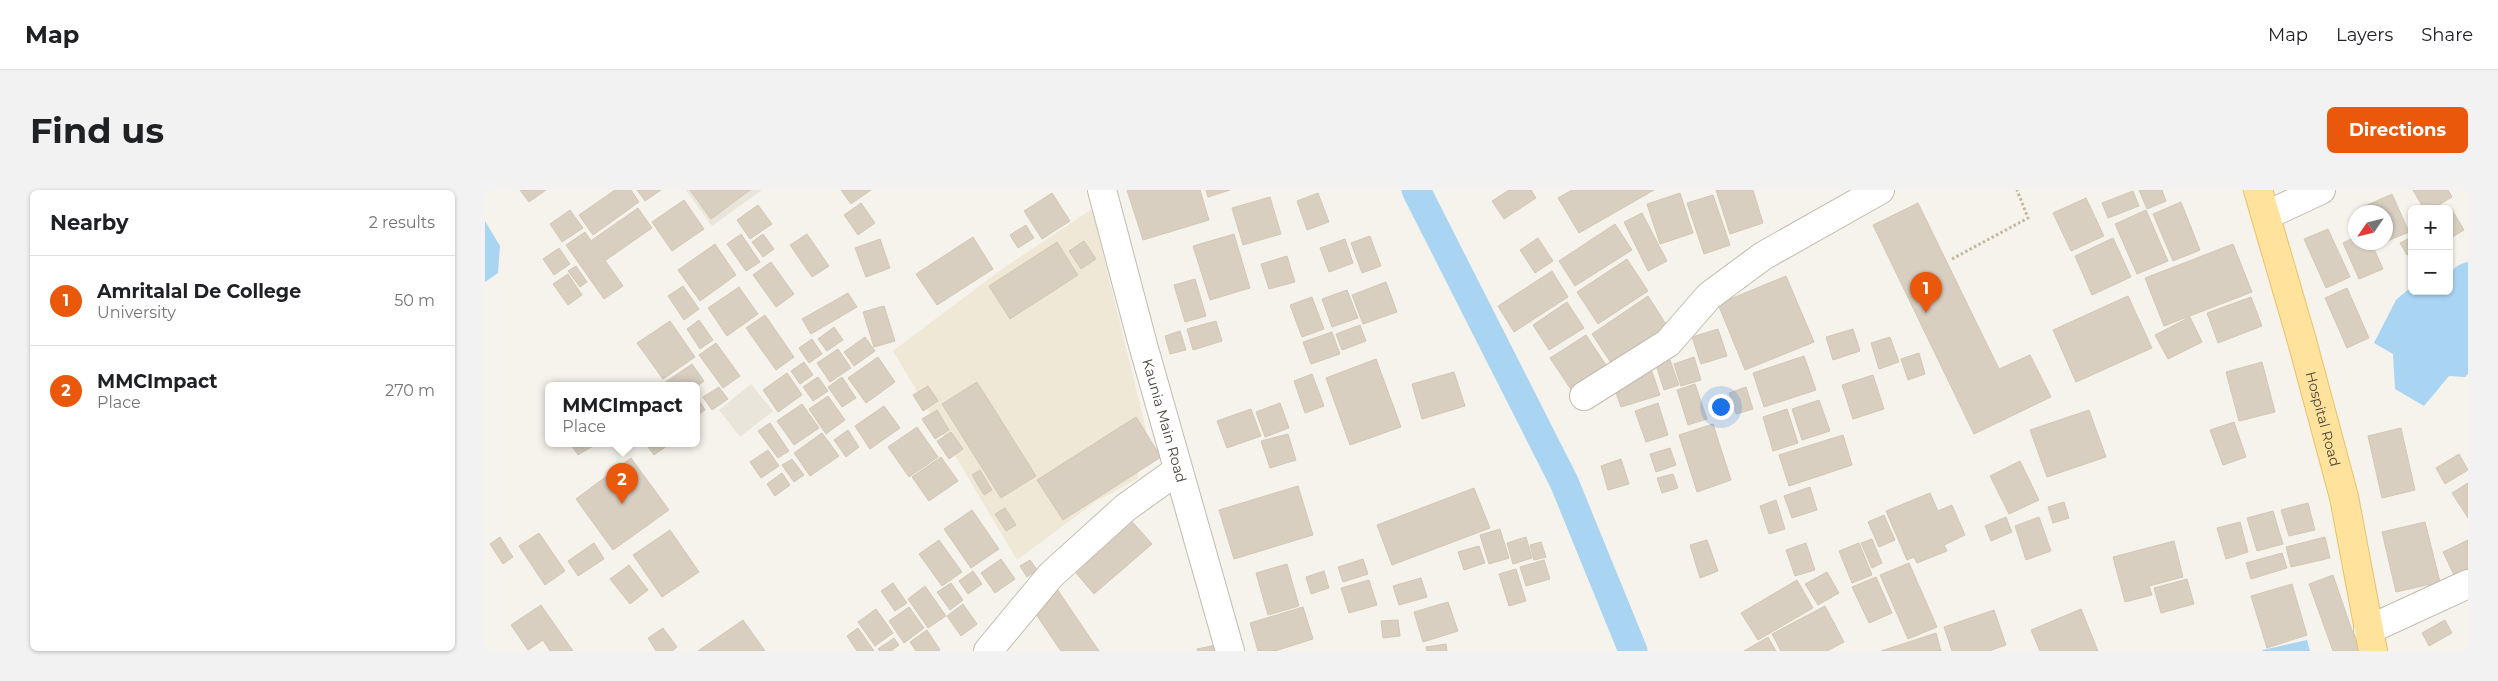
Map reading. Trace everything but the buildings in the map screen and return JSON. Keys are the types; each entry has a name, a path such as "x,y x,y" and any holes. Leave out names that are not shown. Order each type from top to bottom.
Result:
{"main road":[{"name":"Hospital Road","path":"2262,203 2344,497 2371,640"}],"street":[{"name":"Kaunia Main Road","path":"1102,190 1230,651"},
{"path":"1584,396 1668,343 1709,296 1763,256 1880,190"},
{"path":"2262,203 2321,190"},
{"path":"989,651 1051,575 1125,508 1179,470"},
{"path":"2371,640 2468,584"}],"path":[{"path":"1953,258 2028,218 2017,190"}],"shaded area":[{"path":"686,190 762,190 712,226"},
{"path":"1092,209 1146,429 1137,479 1095,502 1017,560 893,351 1002,269"},
{"path":"751,384 773,411 740,437 719,410"}],"water":[{"path":"485,221 500,246 498,273 485,282"},
{"path":"2468,262 2468,374 2465,377 2449,376 2424,406 2395,389 2393,354 2374,343 2396,300 2408,290 2408,295 2453,295 2453,270"},
{"path":"2307,640 2310,651 2262,651 2263,650"}],"waterway":[{"path":"1416,190 1564,482 1633,651"}],"place":[{"name":"Amritalal De College","path":"1926,313"},
{"name":"MMCImpact","path":"622,504"}]}
